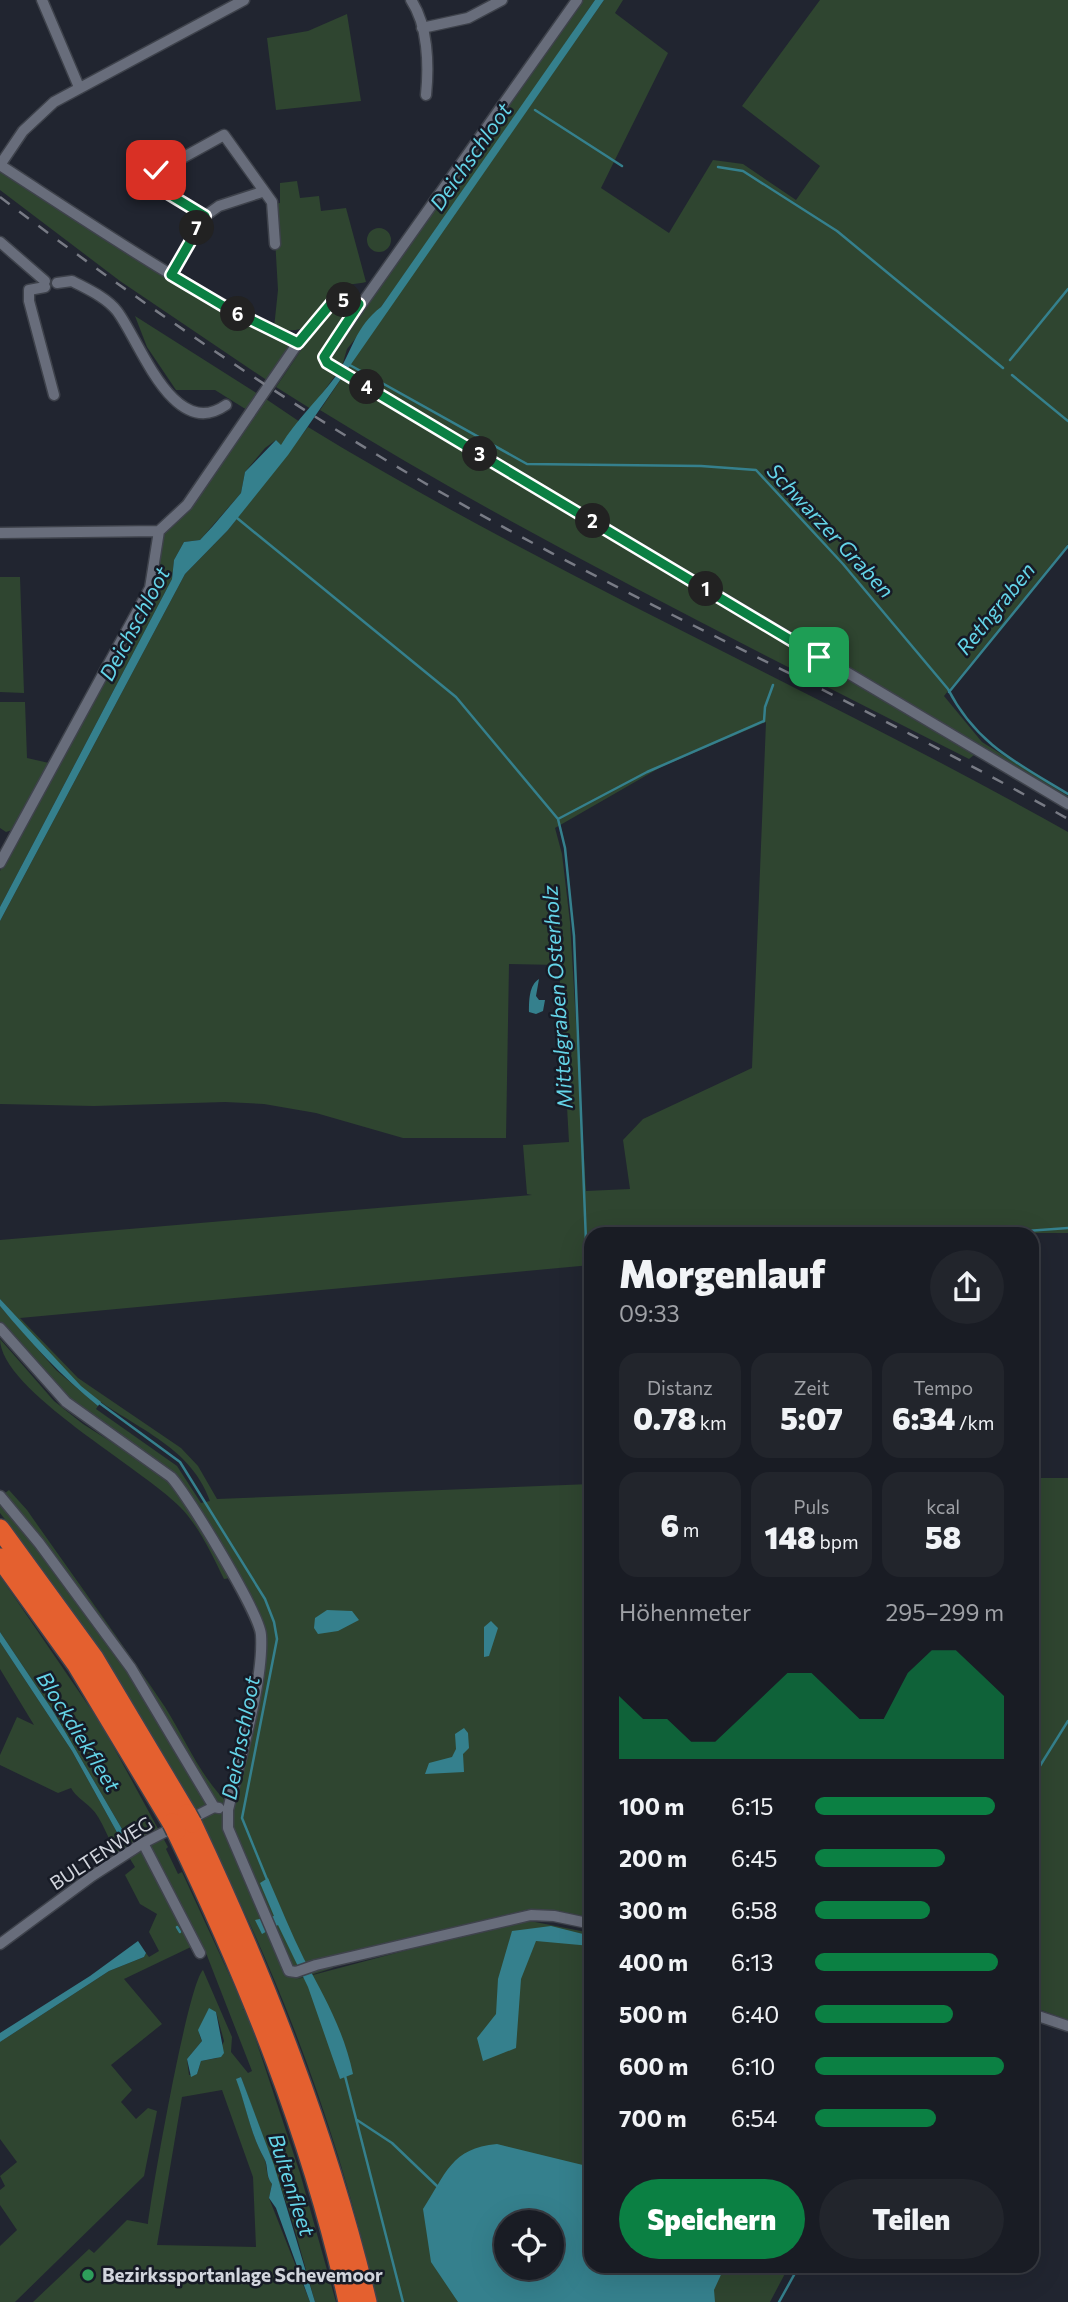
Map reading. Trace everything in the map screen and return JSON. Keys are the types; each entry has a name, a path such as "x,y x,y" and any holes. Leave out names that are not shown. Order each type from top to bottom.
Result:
{"highway":[{"path":"0,1529 94,1658 182,1823 234,1912 292,2053 337,2190 367,2302"},
{"path":"0,1558 77,1665 182,1823 284,2082 318,2186 348,2302"}],"street":[{"path":"42,0 79,87"},
{"path":"244,0 79,87 43,110 0,165 171,275 235,313 298,343"},
{"path":"411,0 419,12 429,69 425,95"},
{"path":"422,28 468,18 502,0"},
{"path":"577,0 359,304 324,357 327,363 1068,804"},
{"path":"205,216 144,179 224,135 262,192 272,202 275,244"},
{"path":"171,275 205,216 219,206 262,192"},
{"path":"0,242 45,284"},
{"path":"54,395 29,301 29,290 45,284 52,277 57,283 72,281 116,309 166,393 180,405 204,413 217,411 226,405"},
{"path":"0,863 150,588 159,531 187,505 298,343 334,300 359,304"},
{"path":"0,533 159,531"},
{"path":"0,1328 66,1402 171,1477 181,1488 219,1551 261,1632 261,1662 228,1810 228,1828 289,1971 296,1972 530,1915 554,1916 584,1922"},
{"path":"0,1496 39,1543 131,1668 214,1807 228,1810"},
{"name":"BULTENWEG","path":"0,1944 143,1843 214,1807"},
{"path":"143,1843 200,1953"},
{"path":"1039,2016 1068,2026"}],"green space":[{"path":"583,0 595,0 381,307 347,349 342,366 336,365 330,356"},
{"path":"604,0 623,0 615,13 668,53 601,188 669,233 713,160 743,164 796,200 820,166 742,106 820,0 1068,0 1068,544 944,696 982,742 1068,796 1068,800 346,369"},
{"path":"347,14 361,101 276,110 267,38 308,31"},
{"path":"0,168 288,342 291,348 268,381 120,281 0,190"},
{"path":"297,181 300,198 319,196 321,211 346,208 366,282 339,288 323,303 308,325 290,330 274,328 278,290 273,204 280,203 280,183"},
{"path":"379,228 390,235 391,240 384,251 379,252 368,245 367,240 374,229"},
{"path":"338,304 350,311 318,359 337,373 311,409 276,387 329,309"},
{"path":"135,316 258,394 247,410 215,390 176,390 147,347"},
{"path":"343,376 974,755 969,759 559,548 320,410"},
{"path":"266,399 300,422 281,446 276,440 265,448 245,472 241,493 200,540 184,542 174,560 172,579 0,907 0,871 153,592 161,542 166,530 190,510"},
{"path":"308,427 495,534 878,730 1068,832 1068,1233 1039,1233 1039,1227 584,1227 584,1266 20,1318 78,1378 181,1448 198,1466 217,1499 584,1484 584,1919 530,1909 329,1957 333,1968 294,1980 490,1928 530,1921 584,1932 584,2273 785,2273 770,2302 377,2302 350,2195 316,2090 277,1987 232,1886 182,1789 127,1694 66,1602 0,1513 0,1497 9,1490 27,1510 148,1682 212,1786 233,1808 265,1631 237,1577 224,1579 199,1532 180,1507 47,1405 6,1359 0,1339 54,1401 83,1424 187,1490 171,1470 80,1410 0,1322 0,1306 56,1370 98,1406 96,1409 177,1466 201,1503 210,1501 200,1480 187,1463 154,1436 80,1386 0,1299 0,1240 532,1195 527,1194 523,1145 569,1142 559,965 509,964 506,1138 403,1138 316,1113 264,1104 0,1104 0,921 185,574 228,530","holes":["766,722 752,1068 643,1119 623,1140 630,1189 586,1191 570,922 562,854 555,828 661,767"]},
{"path":"0,577 20,577 24,693 0,692"},
{"path":"0,702 25,702 27,758 49,763 12,830 6,832 0,828"},
{"path":"1039,1478 1068,1478 1068,2020 1039,2009"},
{"path":"0,1576 101,1724 168,1847 166,1849 178,1874 182,1872 245,2009 242,2010 246,2010 300,2173 336,2302 315,2302 290,2213 241,2077 237,2079 272,2184 269,2198 310,2302 33,2302 89,2249 94,2253 127,2220 148,2224 180,2048 196,1984 203,1970 232,2037 231,2052 248,2073 252,2071 206,1953 193,1946 124,1979 162,2024 111,2065 132,2090 121,2102 136,2119 148,2108 157,2111 144,2176 15,2302 0,2302 0,2246 17,2230 0,2205 0,2190 5,2186 0,2176 17,2162 0,2139 0,2042 109,1971 144,1957 146,1953 149,1957 159,1951 149,1932 157,1914 140,1904 125,1875 135,1867 124,1849 117,1853 95,1812 71,1788 58,1793 0,1765 0,1755 17,1717 34,1725 0,1669 0,1642 72,1751 124,1845 129,1841 53,1711 0,1632","holes":["216,2012 224,2041 217,2058 201,2061 197,2074 189,2075 187,2059 202,2041 200,2028","222,2090 253,2177 256,2247 157,2245 182,2097"]}],"water":[{"path":"595,0 604,0 288,455 228,530 185,574 0,921 0,907 172,579 174,560 184,542 200,540 213,526 241,493 245,472 276,440 281,445 336,376 365,323 381,307"},
{"path":"539,979 536,996 539,1000 545,1000 543,1011 536,1014 529,1012 530,998 531,989"},
{"path":"0,1299 81,1386 101,1402 98,1406 34,1346 0,1306"},
{"path":"327,1610 352,1611 359,1620 338,1631 318,1634 314,1628 315,1618"},
{"path":"491,1621 498,1628 489,1656 484,1657 484,1627"},
{"path":"0,1632 53,1711 129,1841 124,1845 72,1751 0,1642"},
{"path":"464,1728 468,1733 469,1748 463,1754 464,1772 425,1774 429,1763 452,1757 456,1749 455,1734"},
{"path":"268,1878 299,1949 339,2028 353,2074 340,2079 308,1987 278,1925 262,1934 255,1920 274,1916 260,1883"},
{"path":"551,1926 584,1934 584,1945 536,1941 521,1979 516,2048 483,2061 477,2038 496,2014 498,1979 512,1931"},
{"path":"138,1941 146,1953 144,1957 109,1971 0,2042 0,2033 90,1976"},
{"path":"209,2008 216,2012 224,2053 221,2057 201,2061 197,2074 191,2077 187,2059 202,2041 198,2030"},
{"path":"241,2077 274,2165 315,2302 310,2302 276,2208 269,2198 272,2184 236,2079"},
{"path":"497,2144 584,2165 584,2273 722,2273 714,2290 715,2302 458,2302 431,2262 423,2209 444,2174 459,2157 469,2151"}],"waterway":[{"path":"535,110 622,166"},
{"path":"718,167 743,171 837,231 1003,368"},
{"path":"1010,360 1068,289"},
{"name":"Schwarzer Graben","path":"348,364 527,464 701,466 756,470 843,564 948,689 971,724 1015,762 1068,794"},
{"path":"1012,375 1068,421"},
{"name":"Mittelgraben Osterholz","path":"237,518 456,697 558,819 565,848 574,936 585,1227"},
{"name":"Rethgraben","path":"949,692 1068,546"},
{"path":"558,819 647,772 764,721 765,707 773,685"},
{"path":"1039,1230 1068,1228"},
{"name":"Deichschloot","path":"98,1402 180,1462 265,1599 274,1622 277,1639 242,1818 268,1882"},
{"path":"1039,1767 1068,1721"},
{"name":"Bultenfleet","path":"177,1927 180,1932"},
{"name":"Deichschloot","path":"345,2076 403,2302"},
{"path":"357,2120 392,2143 438,2187"},
{"path":"779,2302 795,2273"}],"railway":[{"path":"0,197 207,346 314,416 423,482 502,527 908,733 1068,819"}],"place":[{"name":"Bezirkssportanlage Schevemoor","path":"88,2275"}],"route":[{"path":"156,170 144,179 205,216 171,275 225,307 298,343 334,300 359,304 324,357 327,363 819,657"}],"water label":[{"name":"Blockdiekfleet","path":"78,1732"}]}
